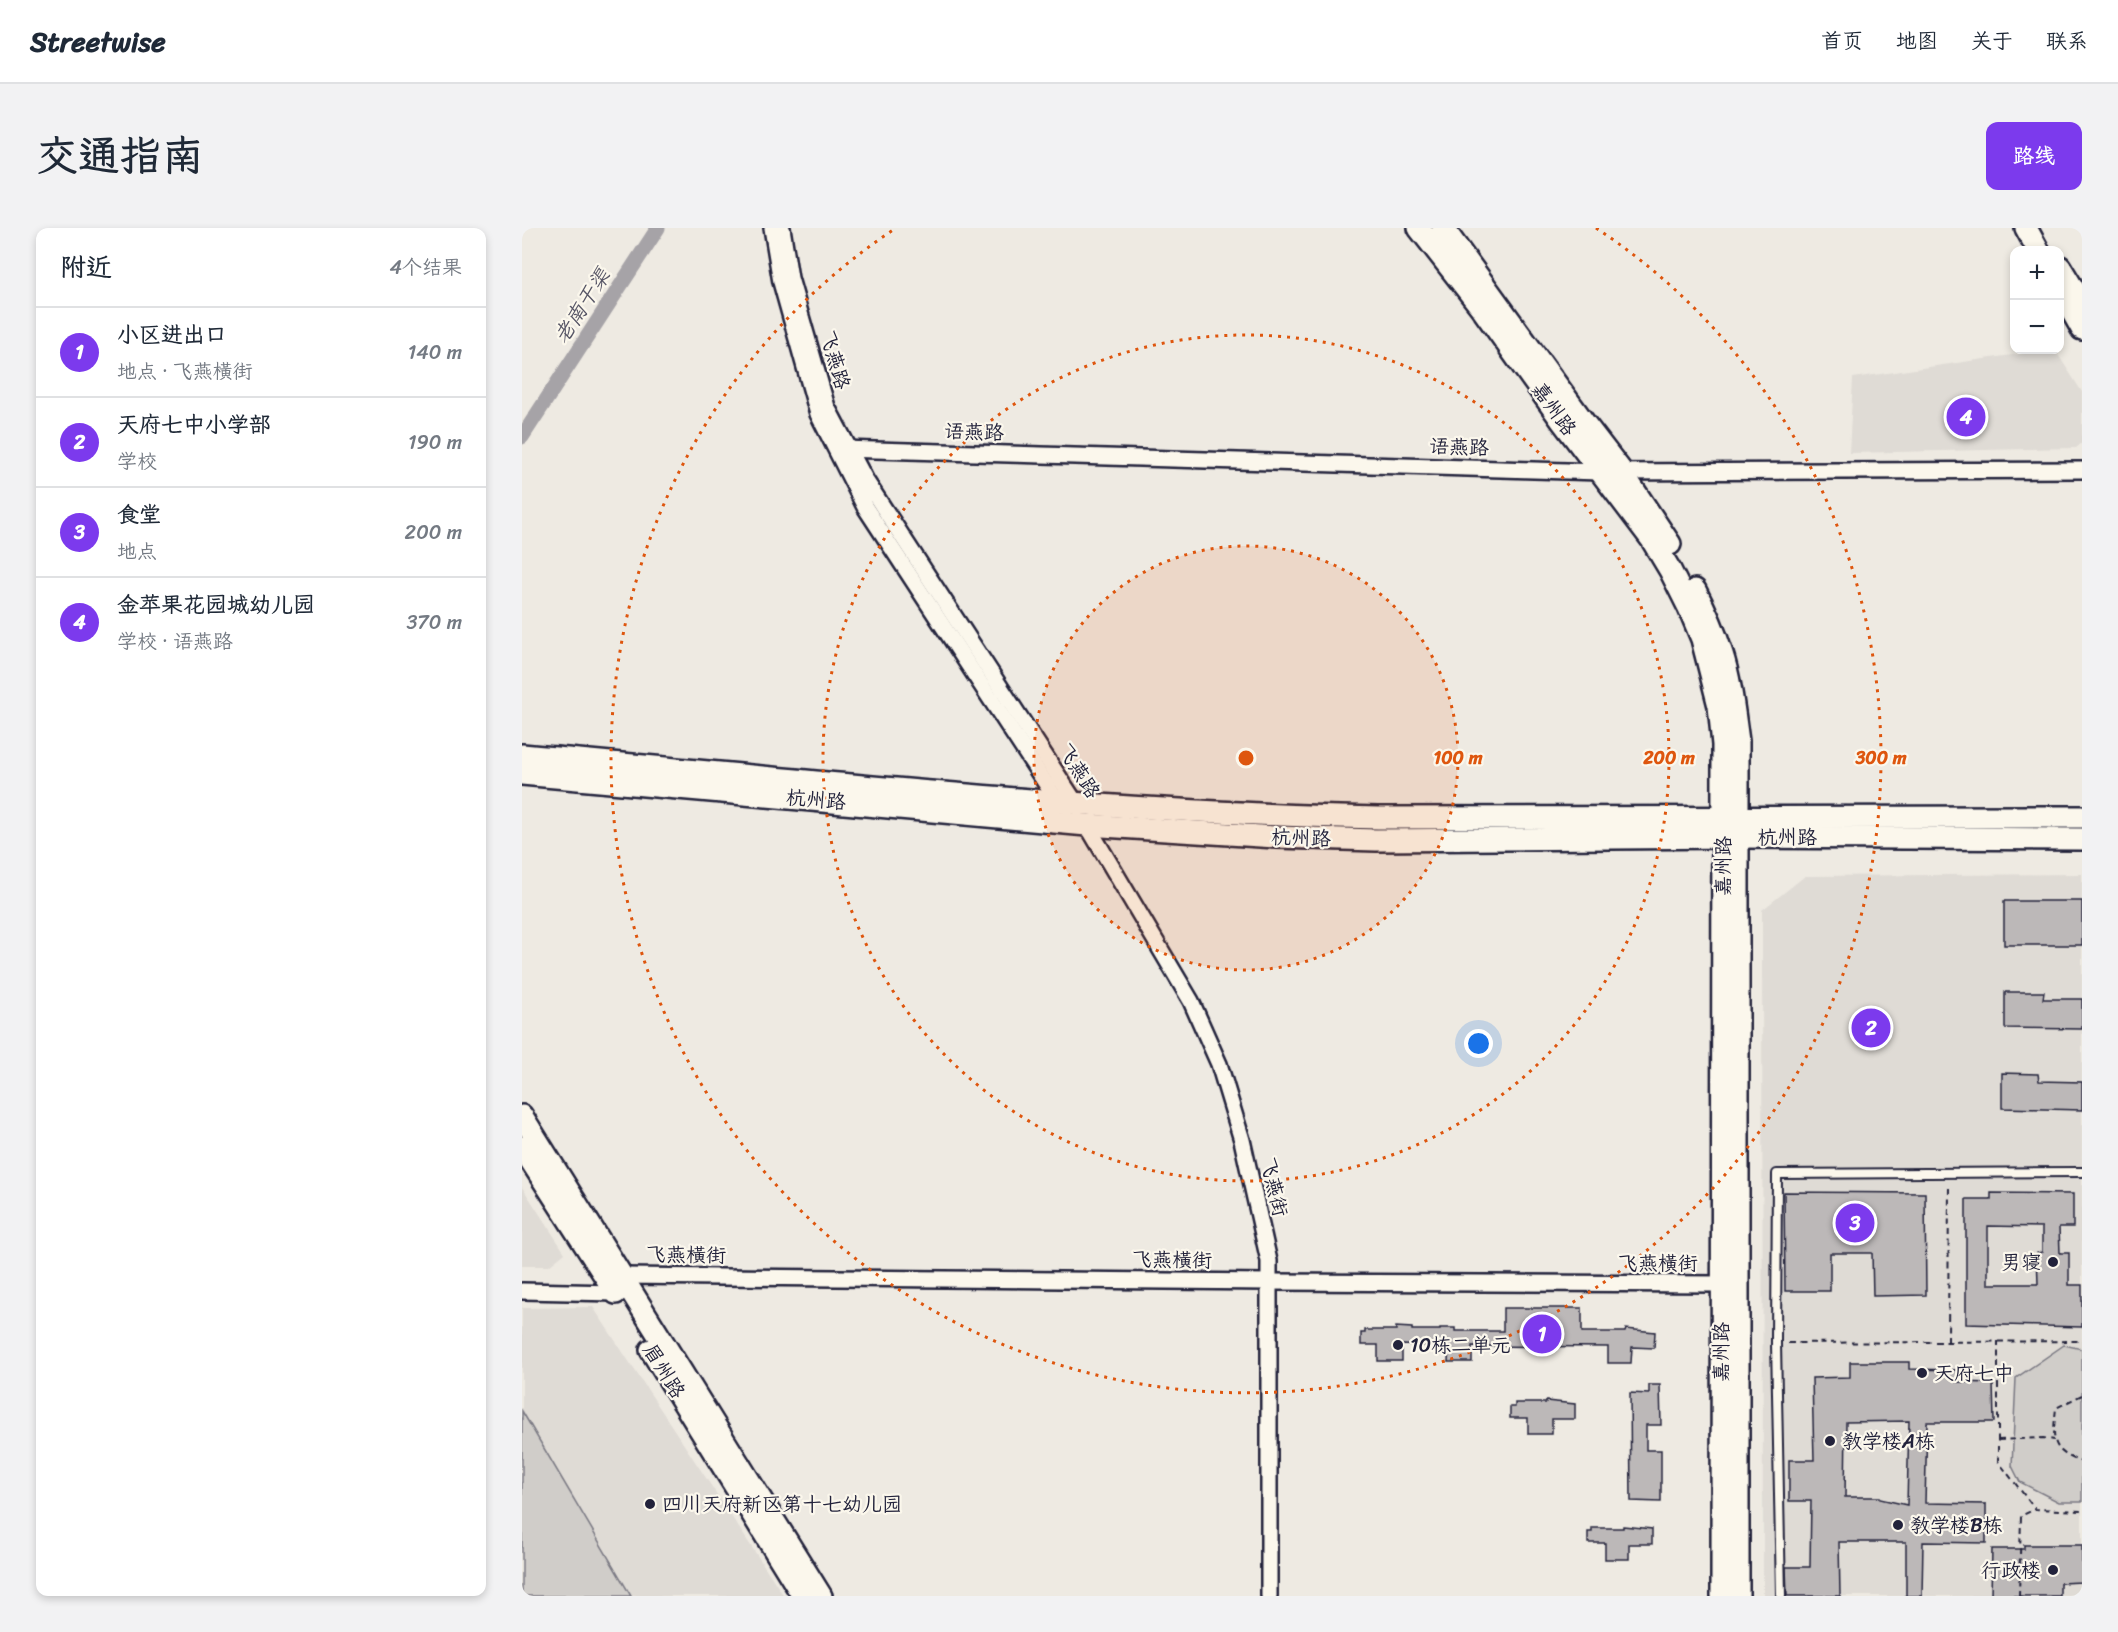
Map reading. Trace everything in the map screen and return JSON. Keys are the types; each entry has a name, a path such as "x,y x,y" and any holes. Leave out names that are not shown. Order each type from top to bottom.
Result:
{"main road":[{"name":"嘉州路","path":"1419,228 1480,306 1658,550 1689,608 1701,639 1719,706 1730,827 1722,1284 1722,1596"},
{"path":"1443,228 1622,472 1686,571 1709,618 1723,656 1738,741 1730,827 1738,1596"},
{"path":"2026,228 2036,246"},
{"path":"2039,228 2048,246"},
{"path":"2064,274 2082,303"},
{"path":"2064,297 2082,329"},
{"name":"杭州路","path":"522,755 1067,803 1266,816 1633,818 1730,827 2082,839"},
{"name":"杭州路","path":"522,774 1087,825 1276,837 1376,840 2082,817"},
{"path":"522,1116 619,1284 821,1596"},
{"name":"眉州路","path":"522,1147 619,1284 803,1596"}],"street":[{"name":"飞燕路","path":"772,228 781,282 818,414 866,481 1067,803 1087,825"},
{"name":"飞燕路","path":"782,228 790,278 827,407 842,449"},
{"name":"语燕路","path":"842,449 1600,472 2082,470"},
{"name":"飞燕街","path":"1087,825 1191,1001 1219,1064 1244,1151 1269,1261 1269,1596"},
{"name":"飞燕横街","path":"522,1291 619,1284 1269,1282 1722,1284"}],"lane":[{"path":"1781,1596 1776,1343 1777,1174 2082,1172"}],"path":[{"path":"1948,1341 1949,1173"},
{"path":"1998,1341 1998,1461 2035,1509"},
{"path":"1776,1343 2082,1341"},
{"path":"2082,1395 2056,1408 2054,1440 2062,1454 2082,1462"},
{"path":"1998,1440 2043,1438 2054,1440"},
{"path":"2019,1596 2021,1516 2035,1509 2082,1511"}],"shaded area":[{"path":"2019,354 2058,354 2082,392 2082,443 2076,448 1849,453 1853,378"},
{"name":"天府七中","path":"2082,874 2082,1596 1763,1596 1762,910 1805,876"},
{"path":"522,1187 565,1253 549,1266 522,1266"},
{"name":"四川天府新区第十七幼儿园","path":"593,1307 784,1596 631,1596 522,1411 522,1308"},
{"path":"2064,1345 2082,1349 2082,1502 2059,1502 2020,1482 2012,1466 2016,1378"},
{"path":"522,1411 631,1596 522,1596"}],"building":[{"path":"2004,901 2082,901 2082,945 2004,945"},
{"path":"2005,992 2044,992 2043,999 2082,999 2082,1029 2005,1028"},
{"path":"2002,1073 2038,1074 2039,1081 2082,1082 2082,1110 2002,1108"},
{"path":"1784,1192 1925,1193 1926,1295 1873,1296 1872,1253 1830,1253 1830,1291 1785,1291"},
{"name":"男寝","path":"1991,1193 2073,1194 2073,1227 2059,1227 2060,1253 2069,1253 2069,1285 2082,1285 2082,1327 1966,1324 1966,1199 1991,1199","holes":["1988,1226 2042,1227 2042,1252 2037,1253 2038,1284 1988,1284"]},
{"path":"1503,1308 1582,1308 1582,1332 1625,1332 1626,1329 1655,1332 1654,1348 1632,1347 1631,1363 1608,1363 1608,1347 1472,1346 1472,1362 1448,1362 1449,1346 1402,1345 1402,1361 1378,1361 1378,1345 1361,1345 1361,1333 1365,1333 1365,1330 1396,1330 1396,1327 1412,1328 1412,1330 1455,1328 1455,1331 1503,1331"},
{"path":"1850,1362 1909,1362 1909,1369 1958,1370 1957,1382 1993,1383 1994,1422 1927,1422 1925,1503 1986,1504 1986,1543 1923,1542 1922,1596 1906,1596 1906,1542 1839,1542 1840,1596 1787,1596 1786,1567 1810,1567 1811,1501 1789,1501 1789,1460 1814,1460 1812,1378 1850,1377","holes":["1909,1421 1907,1505 1880,1499 1880,1497 1845,1497 1846,1422"]},
{"path":"1649,1385 1660,1385 1661,1425 1646,1425 1646,1450 1661,1450 1661,1502 1631,1501 1630,1393 1649,1394"},
{"path":"1546,1401 1575,1404 1575,1419 1552,1419 1552,1434 1528,1434 1528,1418 1510,1418 1510,1407 1515,1407 1515,1403 1546,1403"},
{"path":"1623,1526 1652,1529 1652,1544 1629,1544 1629,1559 1605,1559 1605,1543 1588,1543 1588,1532 1592,1532 1592,1528 1623,1528"},
{"path":"2024,1545 2082,1545 2082,1582 2060,1583 2060,1596 1991,1596 1992,1549 2024,1549"}],"waterway":[{"name":"老南干渠","path":"522,437 658,228"}],"place":[{"name":"金苹果花园城幼儿园","path":"1966,417"},
{"name":"天府七中小学部","path":"1871,1028"},
{"name":"食堂","path":"1855,1223"},
{"name":"男寝","path":"2053,1262"},
{"name":"小区进出口","path":"1542,1334"},
{"name":"10栋二单元","path":"1398,1345"},
{"name":"天府七中","path":"1922,1373"},
{"name":"教学楼A栋","path":"1830,1441"},
{"name":"四川天府新区第十七幼儿园","path":"650,1504"},
{"name":"教学楼B栋","path":"1898,1525"},
{"name":"行政楼","path":"2053,1570"}]}
